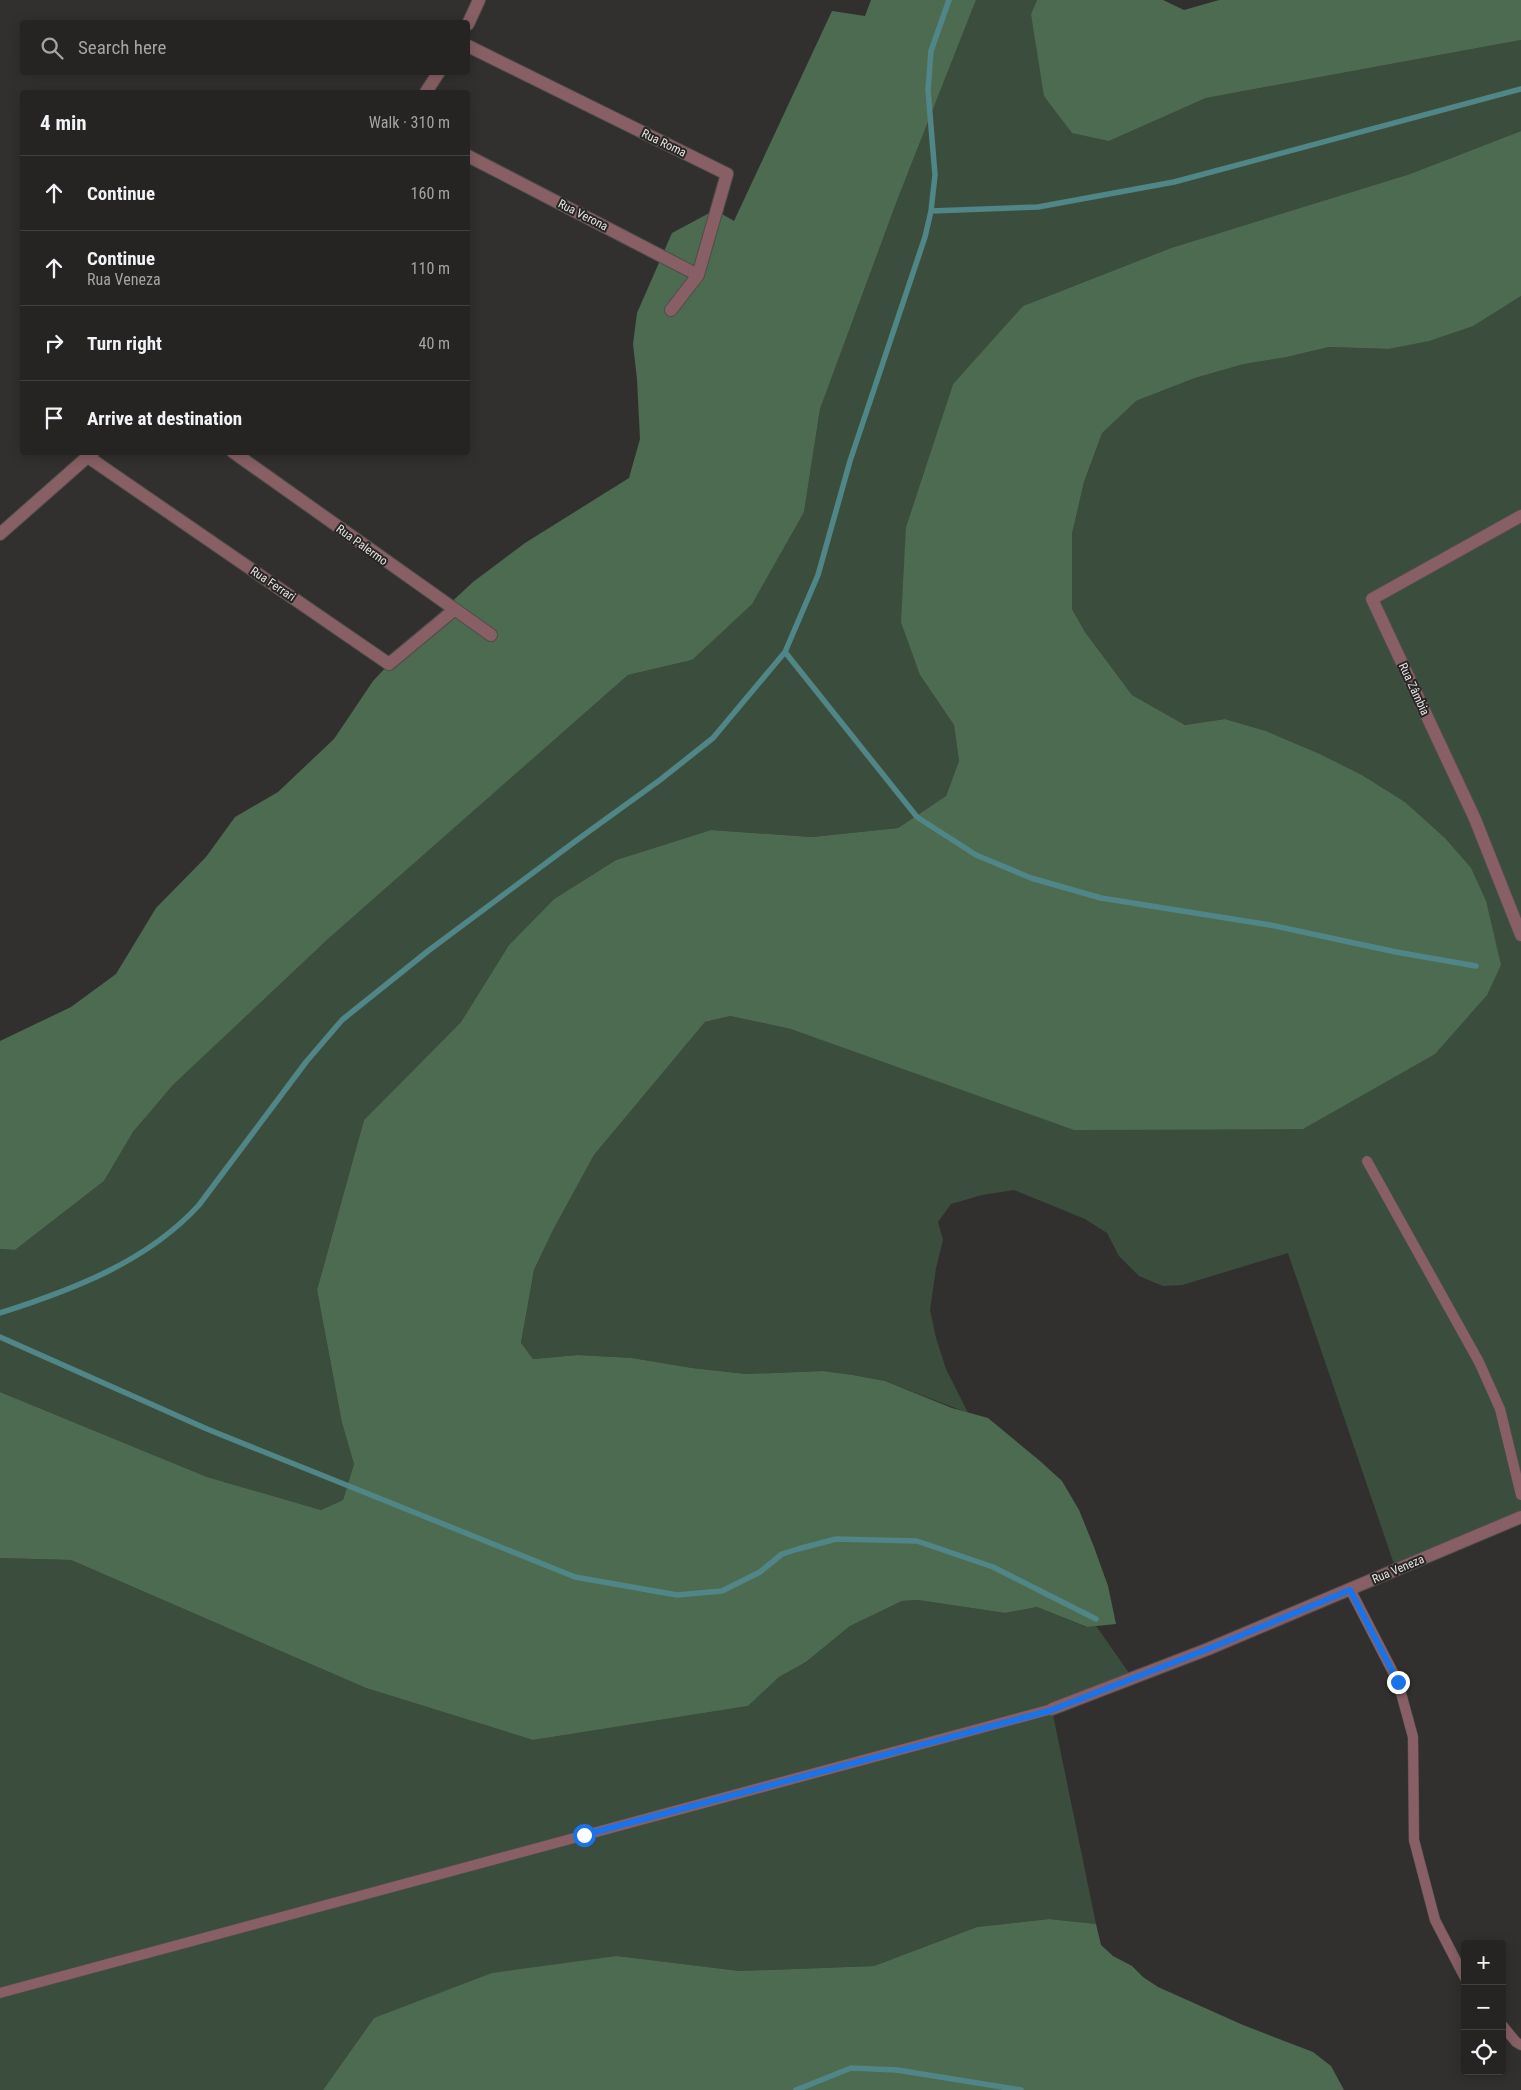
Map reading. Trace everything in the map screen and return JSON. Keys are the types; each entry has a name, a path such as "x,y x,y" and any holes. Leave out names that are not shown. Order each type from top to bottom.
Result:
{"street":[{"path":"470,20 479,0"},
{"name":"Rua Roma","path":"470,47 727,174 698,275 671,310"},
{"path":"427,90 436,75"},
{"name":"Rua Verona","path":"470,157 698,275"},
{"path":"0,534 90,455"},
{"name":"Rua Ferrari","path":"90,455 389,664 454,610"},
{"name":"Rua Palermo","path":"237,455 491,635"},
{"name":"Rua Zâmbia","path":"1521,516 1372,599 1475,819 1521,935"},
{"name":"Rua Veneza","path":"1052,1710 1208,1649 1521,1517"}],"lane":[{"path":"1367,1161 1480,1362 1500,1409 1521,1494"},
{"path":"1350,1590 1398,1682 1413,1737 1414,1840 1434,1920 1461,1971"},
{"path":"0,1993 1052,1710"},
{"path":"1506,2030 1521,2045"}],"green space":[{"path":"871,0 976,0 898,198 820,409 804,512 752,604 692,660 628,675 328,939 173,1085 133,1132 104,1181 15,1250 0,1249 0,1041 71,1007 116,974 156,908 206,857 235,817 278,792 334,739 373,681 418,633 473,582 525,543 629,478 640,439 633,344 637,313 672,233 715,210 734,221 832,11 865,16"},
{"path":"976,0 1037,0 1031,14 1109,141 1206,98 1521,40 1521,131 1410,174 1171,248 1023,306 953,384 906,527 920,675 954,725 959,761 946,796 898,828 812,837 711,830 616,860 554,899 509,945 461,1022 364,1120 317,1290 342,1423 354,1464 343,1500 321,1510 207,1477 0,1392 0,1249 15,1250 104,1181 133,1132 173,1085 328,939 628,675 692,660 804,512 820,409 898,198"},
{"path":"1037,0 1163,0 1184,10 1219,0 1521,0 1521,40 1206,98 1109,141 1072,133 1044,96 1031,14"},
{"path":"1521,131 1521,296 1473,326 1429,341 1388,349 1329,347 1287,357 1244,364 1195,378 1136,401 1102,433 1084,482 1072,534 1072,609 1085,632 1132,695 1185,725 1225,719 1266,731 1320,754 1362,775 1405,802 1444,837 1471,868 1486,901 1501,965 1487,995 1435,1054 1303,1129 1074,1130 791,1029 730,1016 705,1022 594,1155 553,1230 534,1270 521,1343 533,1359 578,1355 632,1358 692,1368 746,1374 823,1371 885,1381 952,1408 988,1418 1062,1481 1079,1510 1094,1547 1108,1586 1116,1624 1087,1627 1037,1607 1005,1613 918,1600 902,1601 850,1626 806,1662 779,1677 748,1706 533,1740 366,1688 71,1560 0,1558 0,1392 207,1477 321,1510 343,1500 354,1464 342,1423 317,1290 364,1120 461,1022 509,945 554,899 616,860 711,830 812,837 898,828 946,796 959,761 954,725 920,675 901,622 906,527 953,384 1023,306 1171,248 1410,174"},
{"path":"1521,296 1521,1512 1395,1567 1288,1253 1182,1285 1163,1286 1139,1276 1119,1256 1107,1233 1085,1219 1014,1190 982,1195 951,1204 938,1222 943,1240 936,1268 930,1310 936,1338 946,1369 968,1413 885,1381 823,1371 746,1374 692,1368 632,1358 578,1355 533,1359 521,1344 534,1270 553,1230 594,1155 705,1022 730,1016 791,1029 1444,837 1405,802 1362,775 1320,754 1266,731 1225,719 1185,725 1132,695 1085,632 1072,609 1072,534 1084,482 1102,432 1136,401 1195,378 1244,364 1287,357 1329,347 1388,349 1508,304"},
{"path":"0,1558 71,1560 366,1688 533,1740 748,1706 779,1677 806,1662 850,1626 902,1601 918,1600 1005,1613 1037,1607 1086,1627 1096,1626 1129,1673 1052,1710 1096,1924 1049,1919 977,1927 874,1966 740,1971 617,1956 374,2018 323,2090 0,2090"},
{"path":"1049,1919 1096,1924 1101,1945 1113,1956 1132,1966 1143,1977 1158,1987 1243,2025 1313,2052 1331,2066 1344,2090 323,2090 374,2018 492,1973 617,1956 740,1971 874,1966 977,1927"}],"waterway":[{"path":"0,1313 81,1284 107,1272 156,1243 178,1225 199,1205 306,1062 342,1020 428,951 660,780 713,738 785,652 818,575 850,461 925,237 931,211 935,175 928,90 931,51 949,0"},
{"path":"931,211 1038,207 1174,182 1521,89"},
{"path":"785,652 917,817 976,855 1031,878 1101,898 1270,925 1396,952 1476,966"},
{"path":"0,1337 207,1429 575,1577 677,1595 722,1591 760,1572 782,1554 836,1539 917,1541 993,1567 1096,1619"},
{"path":"796,2090 851,2068 897,2070 1021,2090"}],"route":[{"path":"584,1835 1052,1710 1208,1649 1350,1590 1398,1682"}]}
